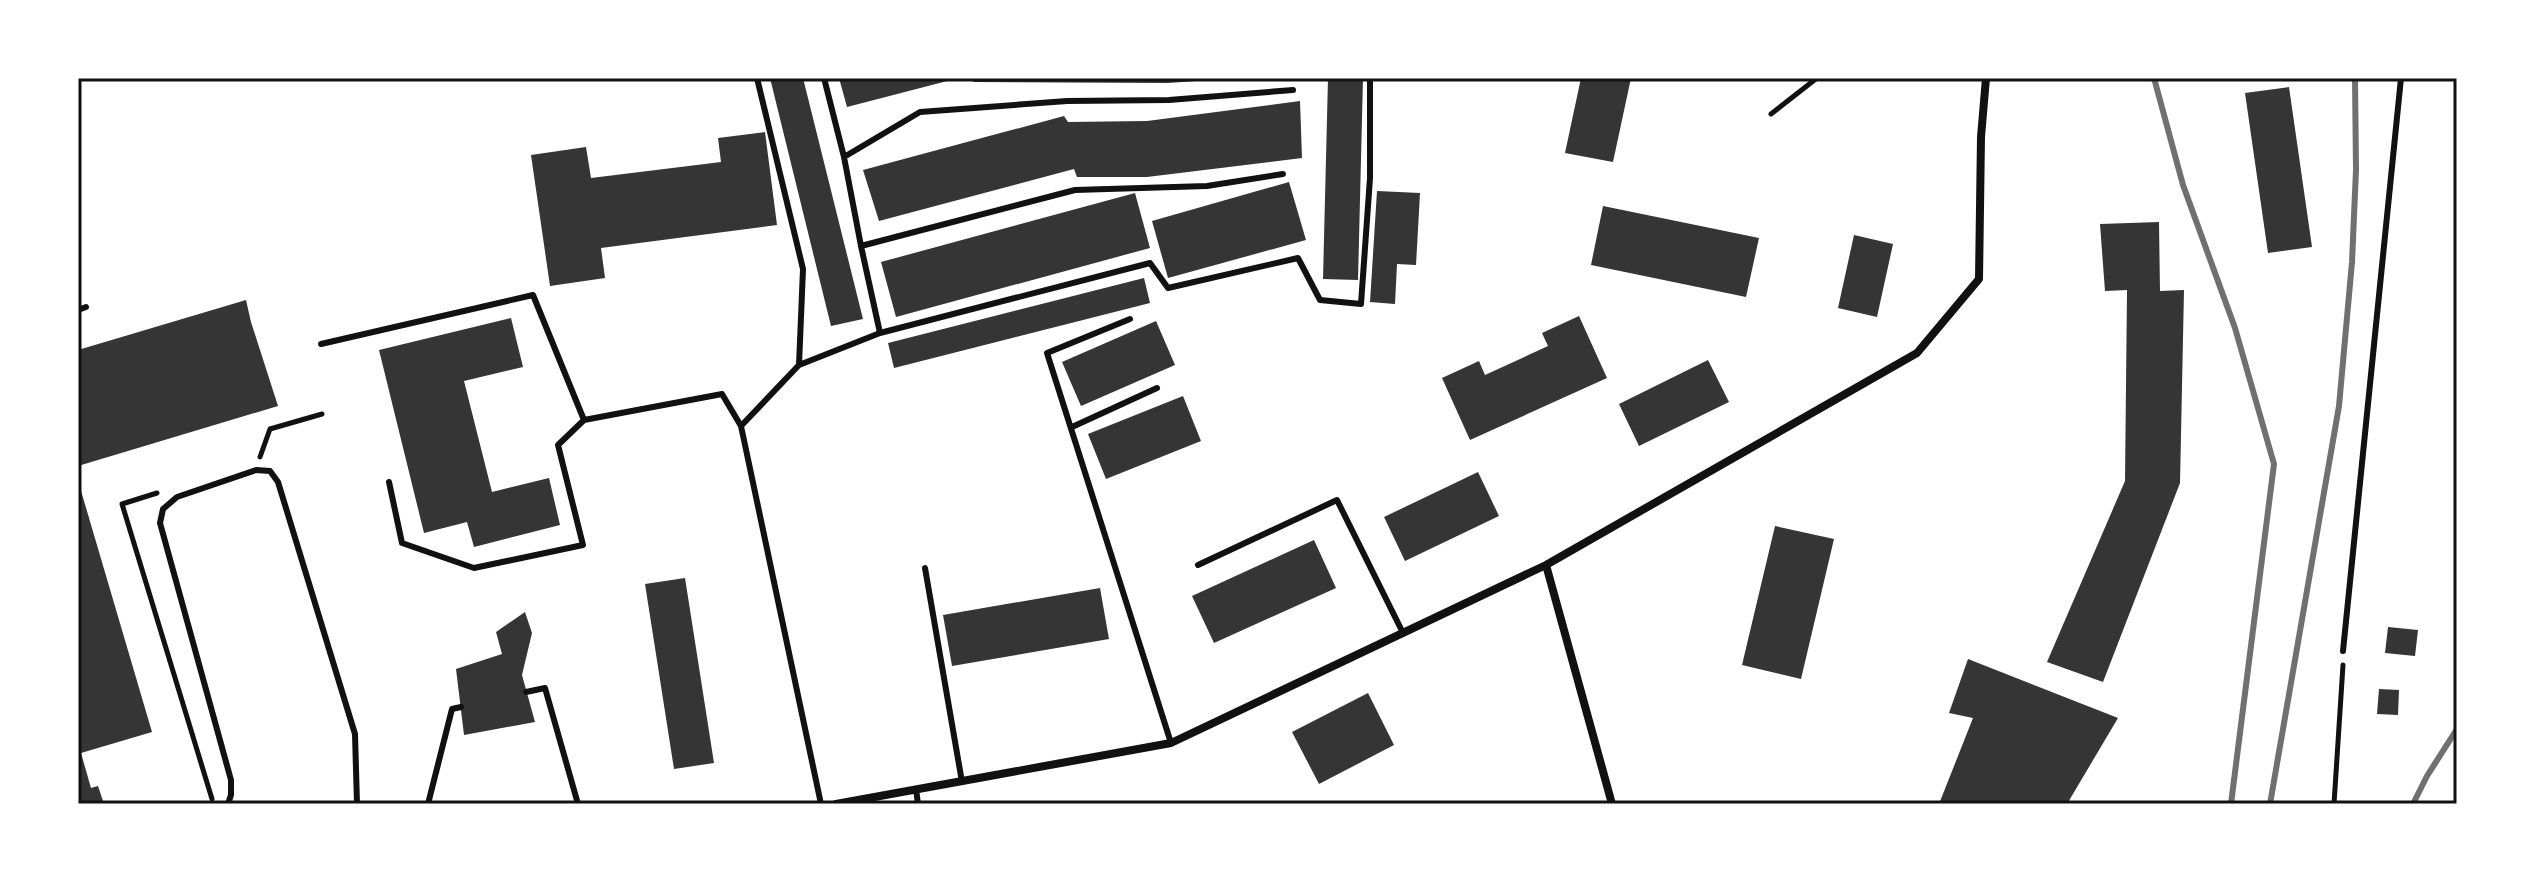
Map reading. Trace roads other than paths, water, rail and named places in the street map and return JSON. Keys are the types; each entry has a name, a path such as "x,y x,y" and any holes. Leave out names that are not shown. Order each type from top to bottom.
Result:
{"street":[{"path":"836,804 1171,743 1546,565 1917,353 1979,279 1981,137 1986,78"},
{"path":"1546,565 1612,804"}],"lane":[{"path":"757,78 803,269 799,365"},
{"path":"824,78 844,157 880,333"},
{"path":"741,426 799,365 880,333 1150,263 1168,288 1298,258 1320,300 1361,304 1370,178 1370,78"},
{"path":"2343,651 2401,78"},
{"path":"844,157 920,112 1067,101 1169,100 1293,90"},
{"path":"861,246 1075,190 1207,186 1283,174"},
{"path":"321,344 533,295 584,420"},
{"path":"78,310 86,307"},
{"path":"1130,319 1047,353 1171,743"},
{"path":"1072,427 1157,388"},
{"path":"389,482 402,543 474,568 583,545 558,445 584,420 722,394 741,426 821,804"},
{"path":"228,804 231,780 160,523 163,509 177,497 256,470 270,471 278,482 351,720 355,734 357,804"},
{"path":"1198,565 1337,500 1403,633"},
{"path":"925,568 962,782"},
{"path":"526,692 545,688 578,804"},
{"path":"428,804 452,709 461,707"},
{"path":"916,789 918,804"}],"railway":[{"path":"2154,78 2183,185 2235,328 2274,464 2231,804"},
{"path":"2270,804 2339,406 2352,262 2356,170 2355,78"},
{"path":"2413,804 2457,729"}]}
